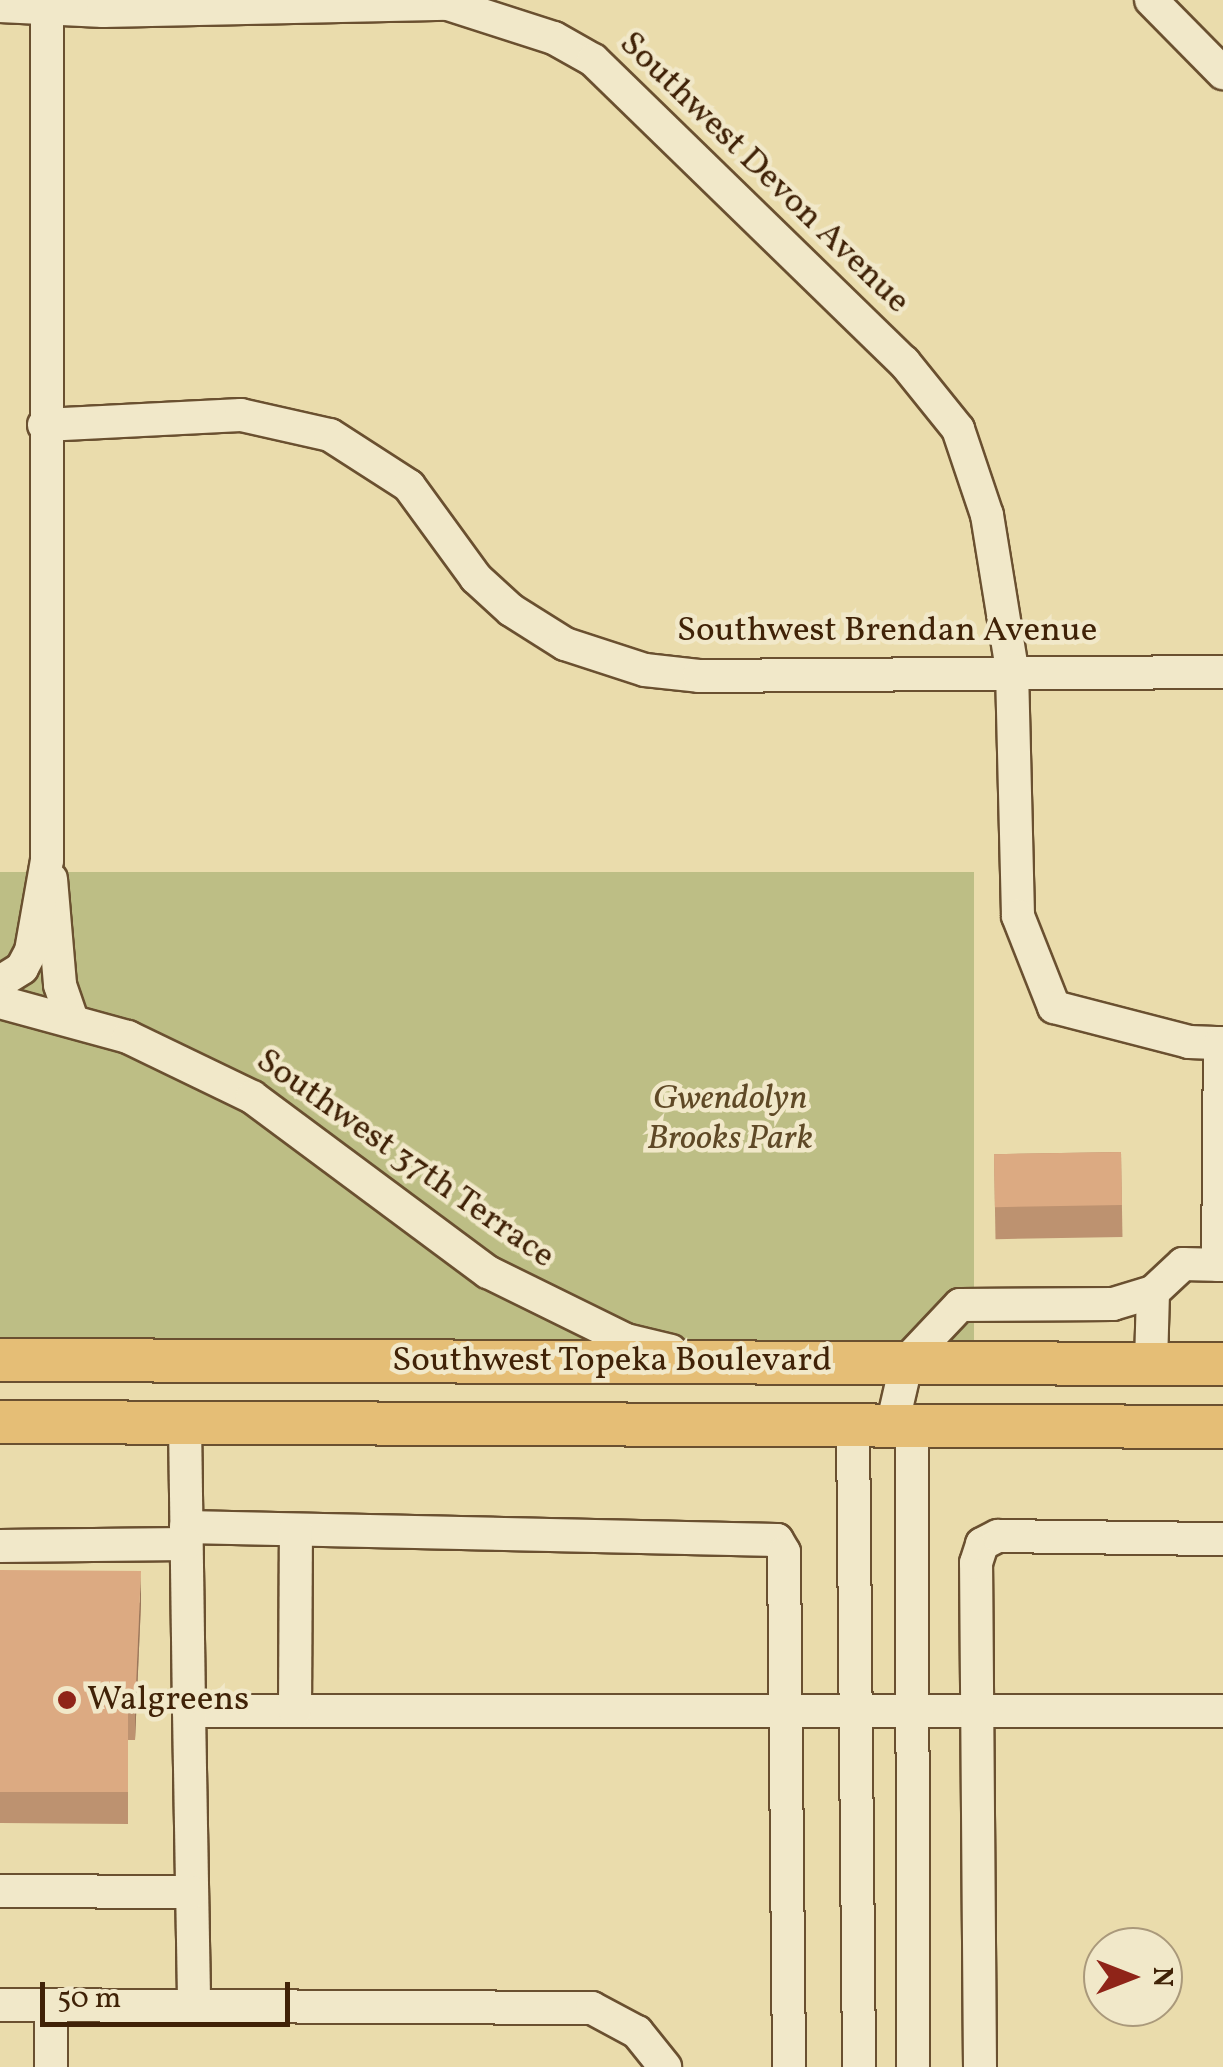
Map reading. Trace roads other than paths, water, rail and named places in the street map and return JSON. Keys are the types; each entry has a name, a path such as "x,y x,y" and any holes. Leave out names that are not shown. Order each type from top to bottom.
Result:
{"main road":[{"name":"Southwest Topeka Boulevard","path":"0,1360 1223,1364"},
{"name":"Southwest Topeka Boulevard","path":"0,1422 1223,1427"}],"street":[{"path":"1151,0 1223,73"},
{"name":"Southwest Devon Avenue","path":"0,6 432,3 492,14 594,60 904,362 958,429 987,515 1012,670 1018,916 1054,1007 1189,1042 1222,1043"},
{"path":"0,982 22,968 31,951 46,860 47,4"},
{"name":"Southwest Brendan Avenue","path":"44,425 242,416 330,434 409,486 476,578 511,610 565,644 645,670 699,676 1012,670 1223,672"},
{"path":"46,860 58,906 60,985 71,1017"},
{"name":"Southwest 37th Terrace","path":"0,1002 71,1017 178,1058 252,1097 488,1272 626,1340 709,1360"},
{"path":"859,2067 859,1711 886,1426 908,1361 960,1305 1113,1304 1153,1292 1182,1264 1221,1265 1222,1043"},
{"path":"1151,1364 1153,1292"},
{"path":"185,1423 194,2006"},
{"path":"886,1426 912,1711 913,2067"},
{"path":"296,1530 296,1711"},
{"path":"0,1546 296,1530 777,1540 784,1552 789,2067"},
{"path":"980,2067 976,1562 982,1544 998,1536 1223,1539"},
{"path":"189,1711 1223,1711"},
{"path":"0,1891 192,1892"},
{"path":"0,2005 592,2008 637,2032 665,2067"},
{"path":"51,2005 51,2067"}],"place":[{"name":"Walgreens","path":"67,1700"}],"park label":[{"name":"Gwendolyn Brooks Park","path":"730,1119"}]}
